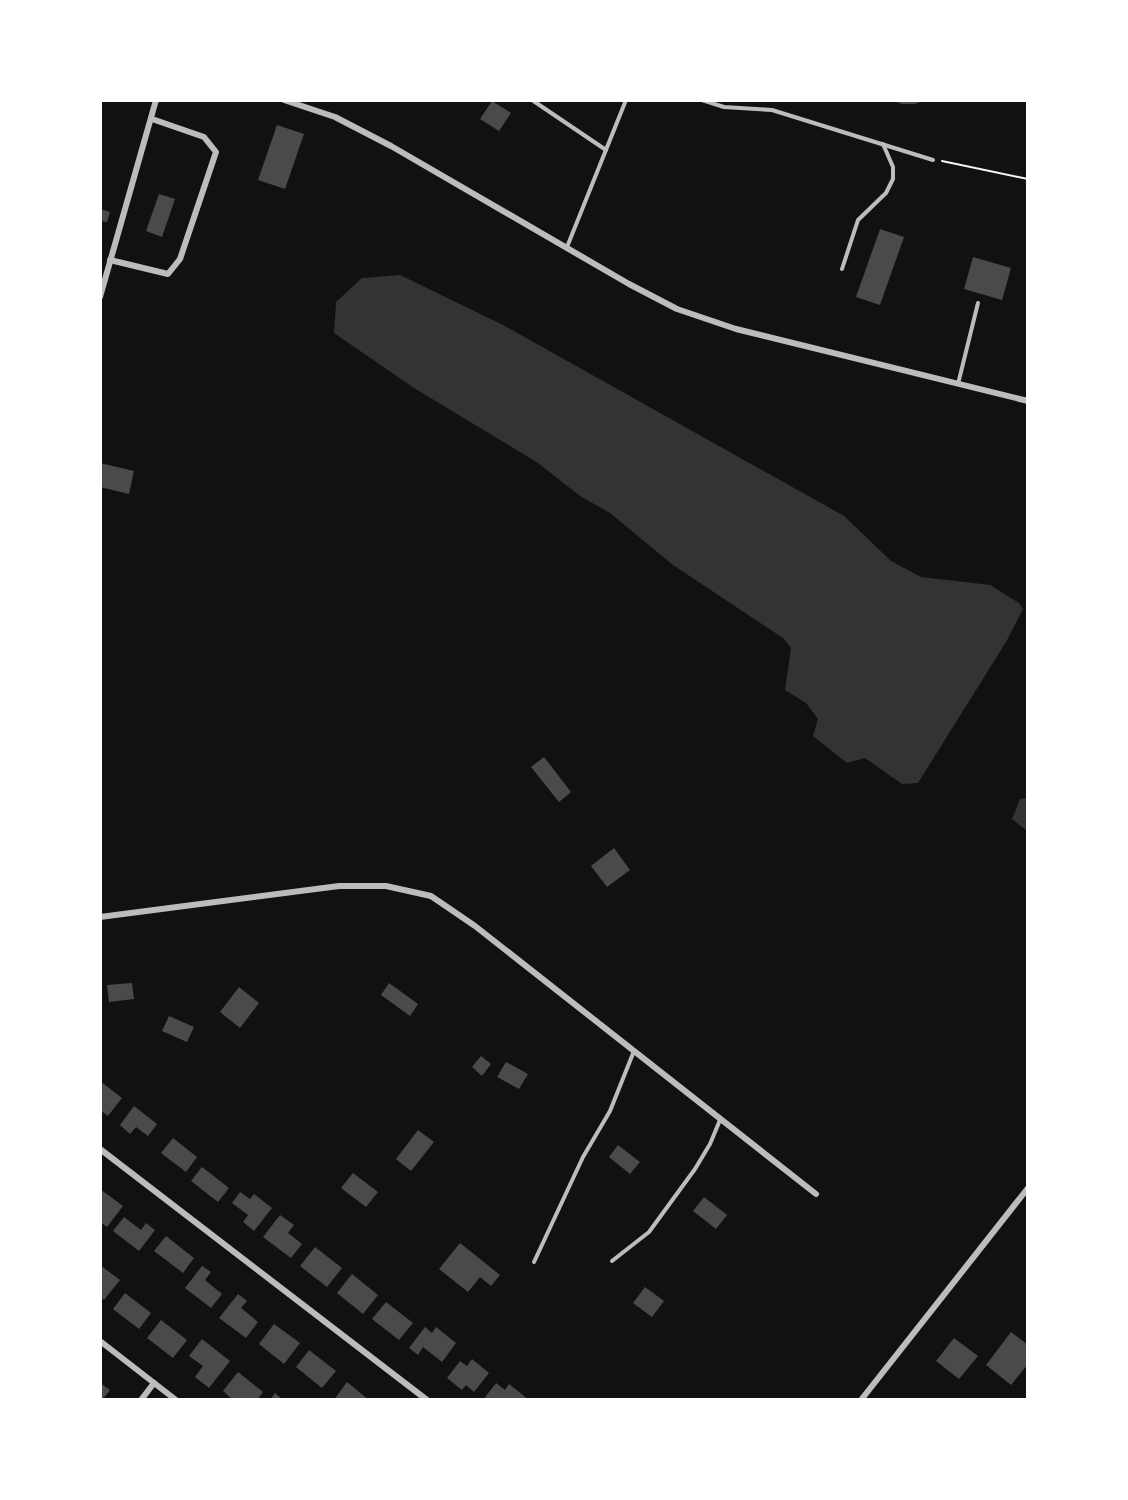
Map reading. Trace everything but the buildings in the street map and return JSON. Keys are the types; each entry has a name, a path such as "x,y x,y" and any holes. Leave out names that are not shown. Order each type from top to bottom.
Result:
{"street":[{"path":"100,297 156,100"},
{"path":"284,100 335,117 382,141 677,309 736,329 1028,401"},
{"path":"110,260 168,274 180,259 216,152 204,137 152,119"},
{"path":"100,917 339,886 386,886 431,896 475,926 816,1194"},
{"path":"100,1149 427,1400"},
{"path":"861,1400 1028,1188"},
{"path":"100,1341 176,1400"},
{"path":"141,1400 154,1383"}],"lane":[{"path":"532,100 606,150"},
{"path":"567,248 626,100"},
{"path":"702,100 724,107 772,110 933,160"},
{"path":"842,269 858,220 886,193 893,179 893,167 883,143"},
{"path":"958,384 978,303"},
{"path":"534,1262 584,1157 610,1111 634,1051"},
{"path":"612,1261 649,1232 662,1216 710,1144 720,1119"}],"path":[{"path":"933,160 1028,179"}],"shaded area":[{"path":"400,275 503,325 844,516 891,561 921,577 990,585 1019,603 1023,609 1006,642 918,783 902,784 865,758 847,763 813,736 818,719 806,703 785,690 791,648 783,638 673,565 610,513 580,496 538,463 414,388 334,333 336,302 362,278"},
{"path":"1028,798 1027,831 1012,819 1020,799"}]}
